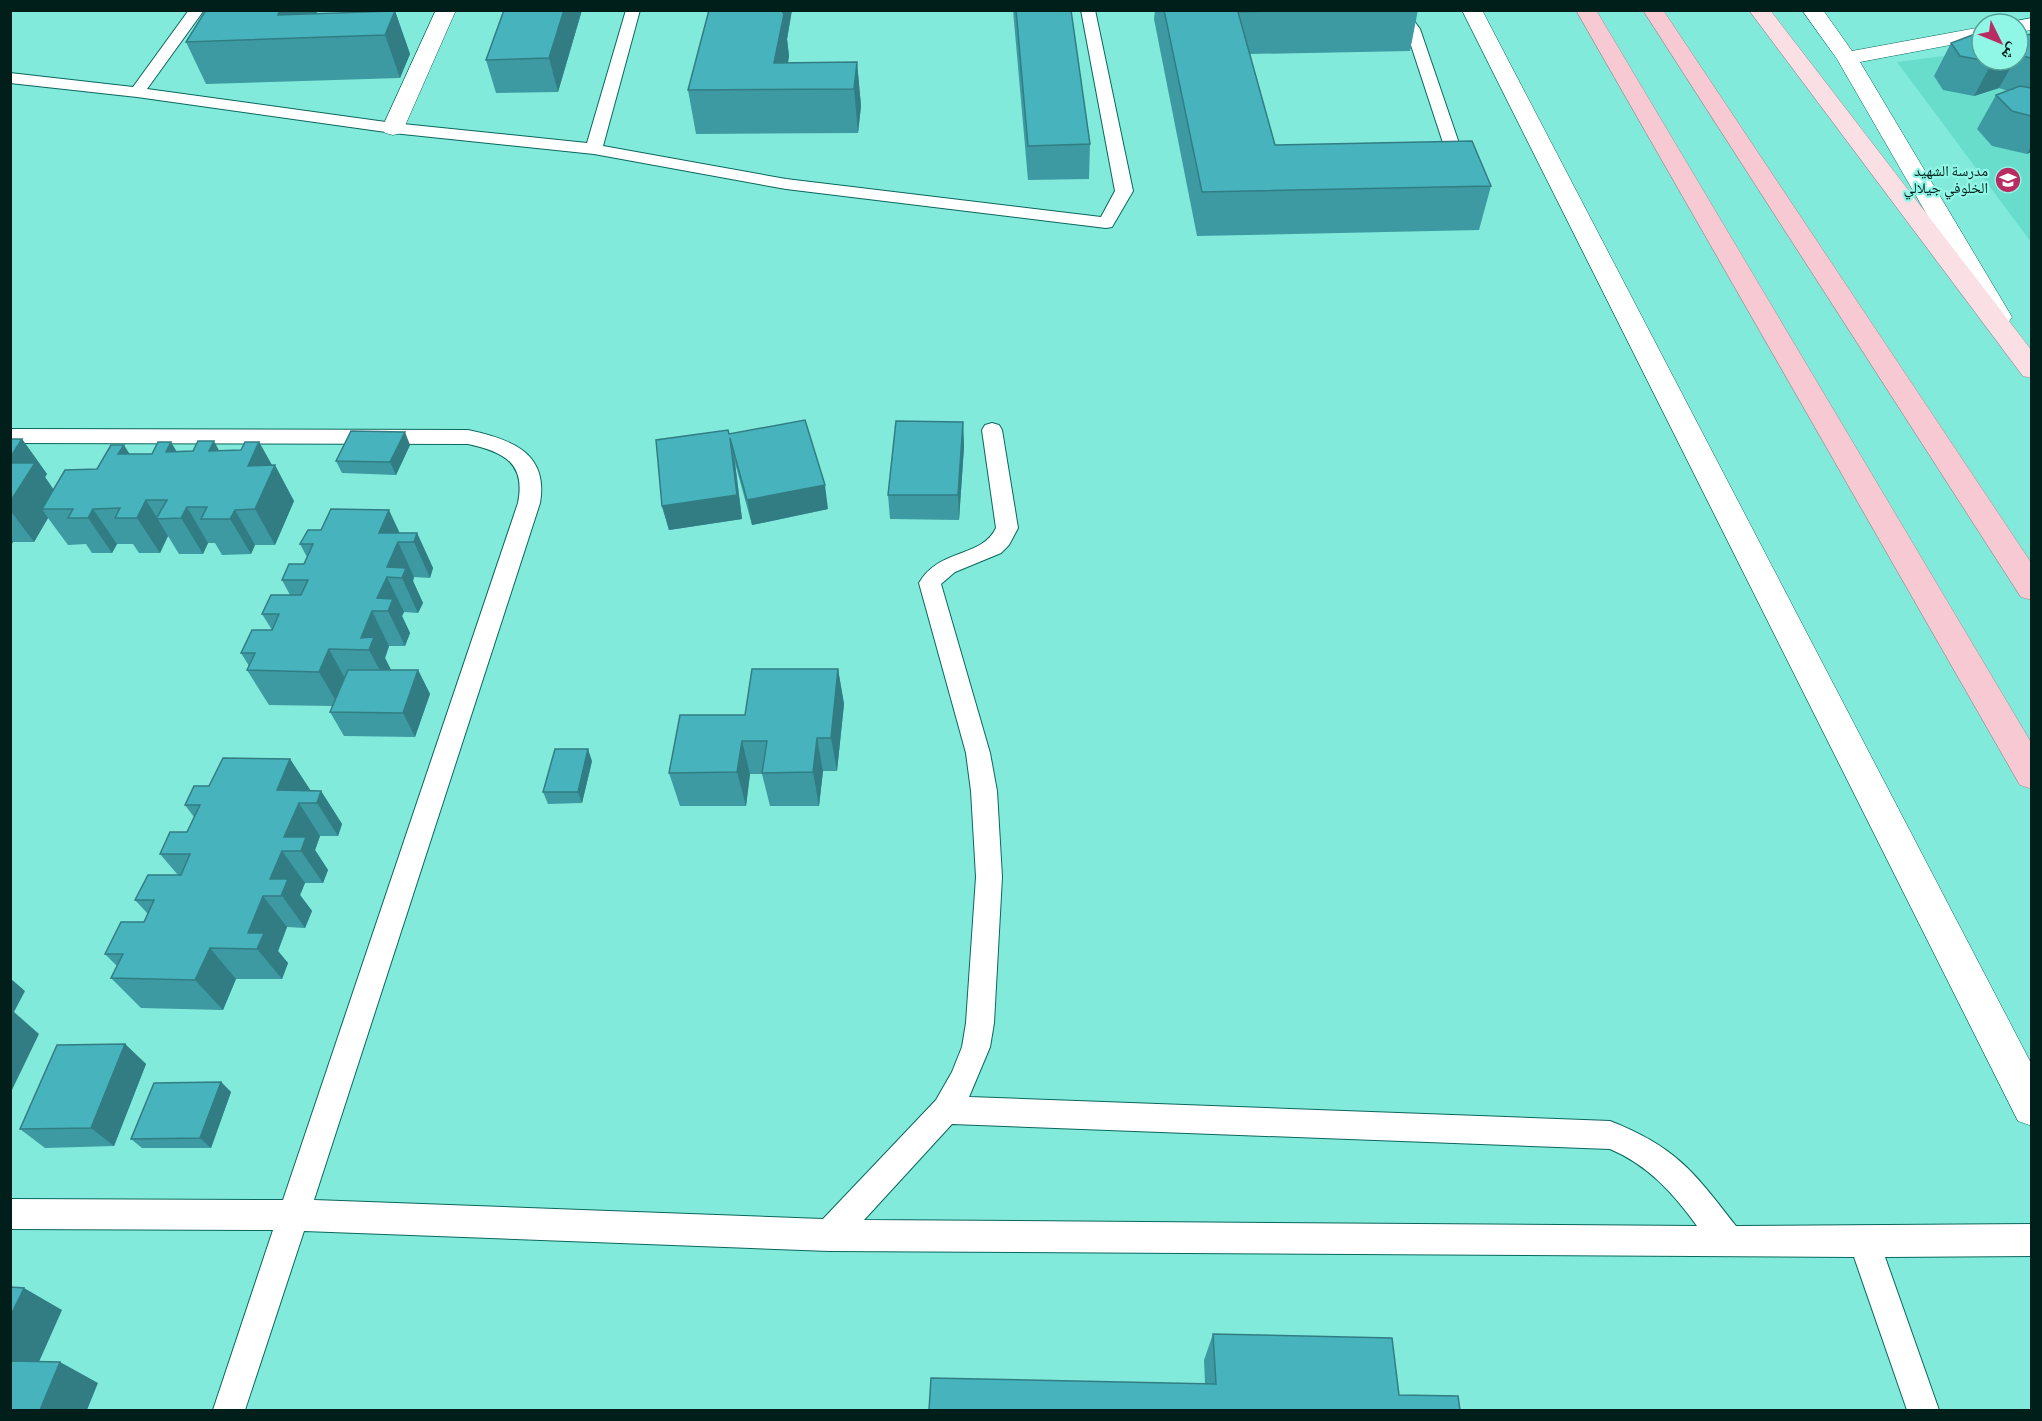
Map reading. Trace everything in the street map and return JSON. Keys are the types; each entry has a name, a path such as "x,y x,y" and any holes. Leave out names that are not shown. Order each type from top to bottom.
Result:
{"highway":[{"path":"1586,10 2031,775"},
{"path":"1653,10 2031,589"}],"main road":[{"path":"1759,10 2028,365"}],"street":[{"path":"393,128 446,10"},
{"path":"1472,10 2031,1107"},
{"path":"1812,10 1847,58 2028,365"},
{"path":"1847,58 1970,35"}],"lane":[{"path":"137,92 197,10"},
{"path":"594,149 633,10"},
{"path":"10,78 137,92 393,128 594,149 786,184 1106,223 1124,191 1088,10"},
{"path":"1398,10 1413,29 1455,155"},
{"path":"829,1235 946,1110 964,1079 976,1047 980,1023 989,877 988,834 978,753 930,584 940,570 993,549 1005,536 1007,528 992,430"},
{"path":"10,436 468,436 490,441 509,450 526,465 532,483 529,503 229,1410"},
{"path":"946,1110 1610,1135 1636,1144 1660,1160 1680,1179 1728,1241"},
{"path":"10,1214 293,1215 829,1235 1864,1242 2031,1240"},
{"path":"1864,1242 1923,1410"}],"shaded area":[{"name":"مدرسة الشهيد الخلوفي جيلالي","path":"1960,54 1970,57 1970,72 2030,72 2031,64 2031,242 1897,62"}],"building":[{"path":"206,10 280,10 278,15 395,11 385,35 186,42"},
{"path":"504,10 564,10 549,58 486,60"},
{"path":"709,10 781,10 784,14 774,63 857,62 854,89 688,90"},
{"path":"1016,10 1071,10 1090,144 1028,146"},
{"path":"1164,10 1315,10 1238,12 1275,145 1472,141 1491,186 1202,192"},
{"path":"2031,34 2031,58 2030,58"},
{"path":"1970,36 1970,58 1960,56 1951,43"},
{"path":"2020,86 2031,88 2031,116 2012,111 1996,95"},
{"path":"805,420 825,485 747,500 730,438 737,495 662,506 656,440 728,430 729,434"},
{"path":"896,421 963,422 958,495 888,495"},
{"path":"351,431 405,432 390,462 336,461"},
{"path":"10,439 22,439 10,458"},
{"path":"198,441 214,441 209,451 241,450 245,442 259,442 248,466 275,465 255,509 235,510 230,519 201,519 207,507 187,507 181,518 156,519 167,500 146,500 137,518 115,518 120,508 93,509 88,518 68,518 73,509 42,509 65,470 97,469 111,445 124,445 118,454 152,454 158,442 171,442 166,452 193,451"},
{"path":"10,463 35,463 10,502"},
{"path":"331,509 389,510 379,533 417,533 414,542 398,542 387,567 406,568 402,578 387,577 377,598 393,599 388,611 372,611 361,638 374,637 369,650 329,649 319,672 247,670 255,653 241,653 252,630 272,630 279,614 262,614 271,595 301,595 308,580 282,580 289,564 304,564 313,544 300,544 308,530 321,530"},
{"path":"752,669 838,669 831,738 817,738 813,772 762,773 767,741 742,741 737,772 669,773 680,715 745,715"},
{"path":"348,670 418,670 403,713 330,712"},
{"path":"555,749 588,749 578,792 543,792"},
{"path":"223,758 290,759 277,790 321,791 317,803 299,803 284,837 306,837 301,851 282,851 270,879 288,879 281,896 263,896 248,933 264,933 257,949 210,948 195,980 111,978 123,954 105,954 121,922 144,922 154,900 135,900 148,875 181,875 190,854 160,854 170,832 187,832 200,805 185,805 194,786 209,786"},
{"path":"125,1044 91,1128 20,1129 57,1045"},
{"path":"221,1082 200,1138 131,1139 154,1083"},
{"path":"10,1287 24,1288 10,1317"},
{"path":"1213,1334 1392,1338 1399,1395 1458,1396 1460,1410 929,1410 931,1378 1216,1384"},
{"path":"10,1361 60,1362 40,1410 10,1410"}],"place":[{"name":"مدرسة الشهيد الخلوفي جيلالي","path":"2008,180"}]}
